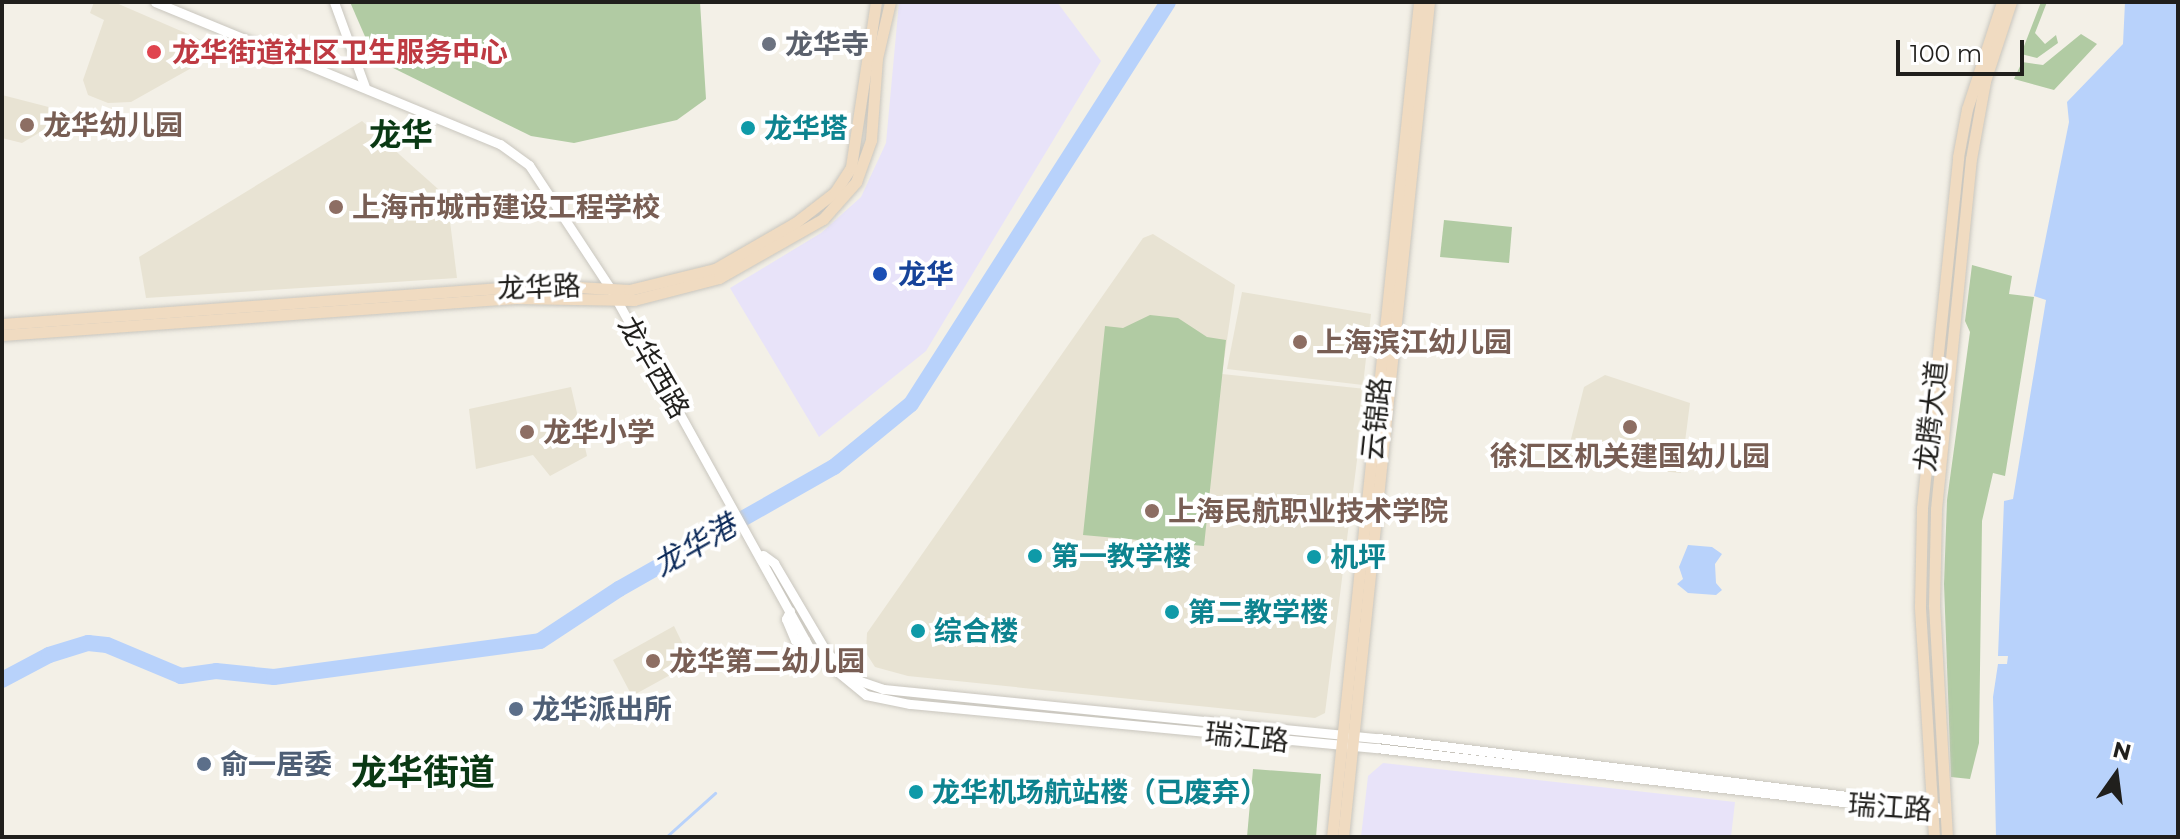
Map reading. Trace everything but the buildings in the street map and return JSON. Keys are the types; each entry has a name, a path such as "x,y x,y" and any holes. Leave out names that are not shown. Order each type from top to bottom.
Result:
{"main road":[{"name":"龙华路","path":"2,324 516,287 629,290 715,269 795,223 835,192 857,148 876,2"},
{"name":"龙华路","path":"2,335 516,298 616,300 664,295 719,278 795,237 847,196 871,140 877,58 890,2"},
{"name":"云锦路","path":"1343,837 1346,741 1419,2"},
{"name":"云锦路","path":"1332,837 1346,741 1429,2"},
{"name":"龙腾大道","path":"1934,837 1920,606 1922,508 1958,157 2002,2"},
{"name":"龙腾大道","path":"1947,837 1934,606 1936,509 1967,191 1990,46 2011,2"}],"street":[{"name":"龙华西路","path":"155,2 365,87 516,154 556,199 610,288 761,553 805,640 853,680"},
{"path":"334,2 365,87"},
{"name":"龙华西路","path":"761,553 774,563 828,661"},
{"name":"瑞江路","path":"853,680 911,694 1946,810"}],"shaded area":[{"name":"龙华街道社区卫生服务中心","path":"94,2 114,2 218,47 211,57 131,102 108,103 88,95 83,80 104,20 90,13"},
{"path":"899,2 1057,2 1101,61 926,351 819,437 730,288 821,233 861,197 886,143"},
{"name":"龙华幼儿园","path":"2,95 72,113 22,143 2,138"},
{"name":"上海市城市建设工程学校","path":"362,121 447,197 457,278 146,298 139,257"},
{"name":"上海民航职业技术学院","path":"1153,234 1235,285 1222,374 1366,389 1325,713 1315,718 908,676 875,667 866,653 867,633 1143,238"},
{"name":"上海滨江幼儿园","path":"1242,292 1371,314 1363,385 1227,369"},
{"name":"徐汇区机关建国幼儿园","path":"1605,375 1690,403 1681,473 1575,463 1568,451 1584,387"},
{"name":"龙华小学","path":"571,387 587,456 550,476 533,455 476,469 469,409"},
{"name":"龙华第二幼儿园","path":"674,626 692,663 632,696 613,660"},
{"path":"1383,763 1735,802 1731,837 1361,837 1368,776"}],"green space":[{"path":"350,2 700,2 706,99 677,120 574,143 531,136 385,64 370,48"},
{"path":"2041,2 2047,2 2035,33 2045,44 2056,35 2058,43 2037,58 2021,54"},
{"path":"2081,34 2097,44 2054,90 2014,79 2022,62 2043,65"},
{"path":"1444,220 1512,227 1509,263 1440,257"},
{"path":"1972,265 2012,276 2009,294 2034,297 2005,476 1993,473 1982,521 1979,743 1970,779 1951,777 1944,584 1947,500 1970,332 1965,321"},
{"path":"1150,315 1178,318 1207,337 1226,340 1204,546 1083,535 1105,326 1123,328"},
{"path":"1253,769 1321,774 1316,837 1247,837"}],"water":[{"path":"2125,2 2178,2 2178,837 1996,837 1993,697 1998,664 2007,664 2008,656 1998,656 2004,501 2013,499 2046,300 2034,296 2069,122 2067,102 2123,44"},
{"path":"1688,545 1712,547 1722,554 1715,564 1716,583 1722,590 1716,595 1688,593 1677,584 1683,579 1679,567"}],"waterway":[{"name":"龙华港","path":"2,680 49,655 88,643 107,645 181,676 216,671 274,677 540,641 619,589 834,467 911,404 1168,2"},
{"path":"666,837 715,793"}],"place":[{"name":"龙华寺","path":"769,44"},
{"name":"龙华街道社区卫生服务中心","path":"154,52"},
{"name":"龙华幼儿园","path":"27,125"},
{"name":"龙华塔","path":"748,128"},
{"name":"上海市城市建设工程学校","path":"336,207"},
{"name":"龙华","path":"880,274"},
{"name":"上海滨江幼儿园","path":"1300,342"},
{"name":"徐汇区机关建国幼儿园","path":"1630,427"},
{"name":"龙华小学","path":"527,432"},
{"name":"上海民航职业技术学院","path":"1152,511"},
{"name":"第一教学楼","path":"1035,556"},
{"name":"机坪","path":"1314,557"},
{"name":"第二教学楼","path":"1172,612"},
{"name":"综合楼","path":"918,631"},
{"name":"龙华第二幼儿园","path":"653,661"},
{"name":"龙华派出所","path":"516,709"},
{"name":"俞一居委","path":"204,764"},
{"name":"龙华机场航站楼（已废弃）","path":"916,792"}],"district":[{"name":"龙华","path":"401,135"},
{"name":"龙华街道","path":"423,773"}]}
